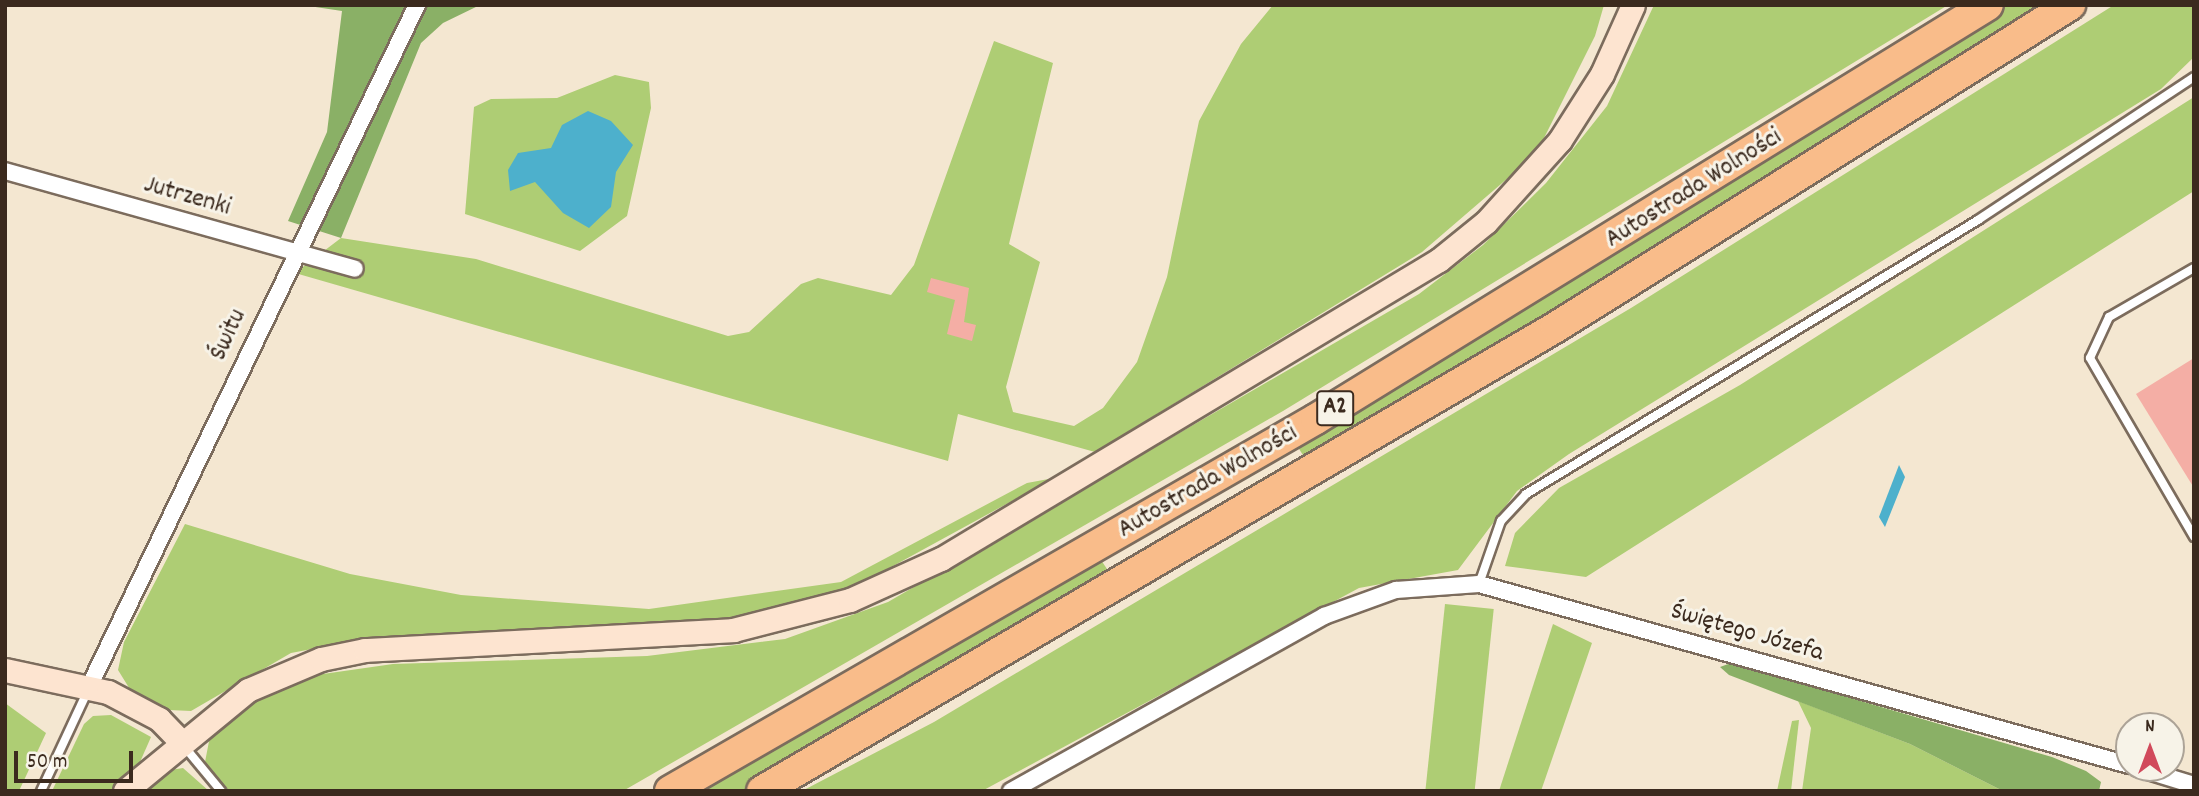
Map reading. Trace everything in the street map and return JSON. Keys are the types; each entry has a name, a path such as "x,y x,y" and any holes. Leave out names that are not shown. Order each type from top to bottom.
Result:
{"highway":[{"name":"Autostrada Wolności","path":"670,791 1316,419 1988,5"},
{"name":"Autostrada Wolności","path":"762,791 1545,334 2070,5"}],"street":[{"name":"Świtu","path":"89,687 295,252 417,5"},
{"path":"125,791 179,740 262,681 341,654 733,630 850,600 941,559 1439,260 1486,222 1560,140 1602,74 1633,5"},
{"name":"Jutrzenki","path":"5,171 355,269"},
{"name":"Świętego Józefa","path":"1011,791 1350,605 1396,590 1479,584 2115,761"},
{"path":"5,670 89,687 159,719 179,740"}],"lane":[{"path":"1479,584 1501,521 1526,494 1978,220 2194,77"},
{"path":"2194,268 2109,317 2090,358 2194,537"},
{"path":"41,791 89,687"},
{"path":"179,740 221,791"}],"green space":[{"path":"302,5 480,5 443,23 421,43 341,238 288,221 327,132 342,11"},
{"path":"1273,5 1604,5 1595,36 1536,154 1422,252 1095,452 958,414 948,461 295,273 341,238 476,259 728,336 749,332 801,284 818,278 891,295 914,265 994,41 1053,63 1009,244 1040,262 1006,387 1013,412 1074,426 1103,408 1137,362 1167,277 1199,121 1241,44"},
{"path":"1654,5 1948,5 1283,411 623,791 229,791 205,762 211,731 260,699 316,675 393,664 647,656 785,639 888,602 1419,294 1483,245 1546,183 1607,106"},
{"path":"2006,5 2053,5 1495,353 1306,460 1296,444"},
{"path":"2114,5 2194,5 2194,57 2161,89 1569,454 1517,491 1458,570 1359,588 982,791 802,791 934,722 1631,308"},
{"path":"615,75 649,82 651,108 627,216 580,251 465,214 474,107 491,99 557,98"},
{"path":"2194,97 2194,191 1586,577 1505,566 1515,533 1559,488 1740,385"},
{"path":"1054,478 851,589 778,610 711,621 349,642 291,653 191,711 169,710 131,691 118,670 124,642 185,524 350,574 461,595 649,609 841,582 1027,483"},
{"path":"1101,560 1111,575 851,730 742,791 689,791"},
{"path":"1445,604 1494,609 1475,791 1425,791"},
{"path":"1553,624 1592,643 1541,791 1499,791"},
{"path":"1731,663 2052,757 2086,771 2101,782 2099,791 2003,791 1910,744 1729,675 1720,667"},
{"path":"1798,701 1910,744 2003,791 1802,791 1811,728"},
{"path":"5,703 46,733 19,791 5,791"},
{"path":"111,715 151,737 140,762 112,791 52,791 84,724 93,716"},
{"path":"1799,720 1791,791 1777,791 1792,721"},
{"path":"183,768 209,791 145,791 164,771"}],"water":[{"path":"588,111 611,121 633,145 616,172 611,207 589,228 563,213 535,182 510,191 508,170 518,153 551,148 562,125"},
{"path":"1899,465 1905,477 1885,527 1879,517"}],"building":[{"path":"931,278 969,288 964,322 976,325 972,341 947,334 955,300 927,292"},
{"path":"2194,358 2194,488 2136,394"}]}
